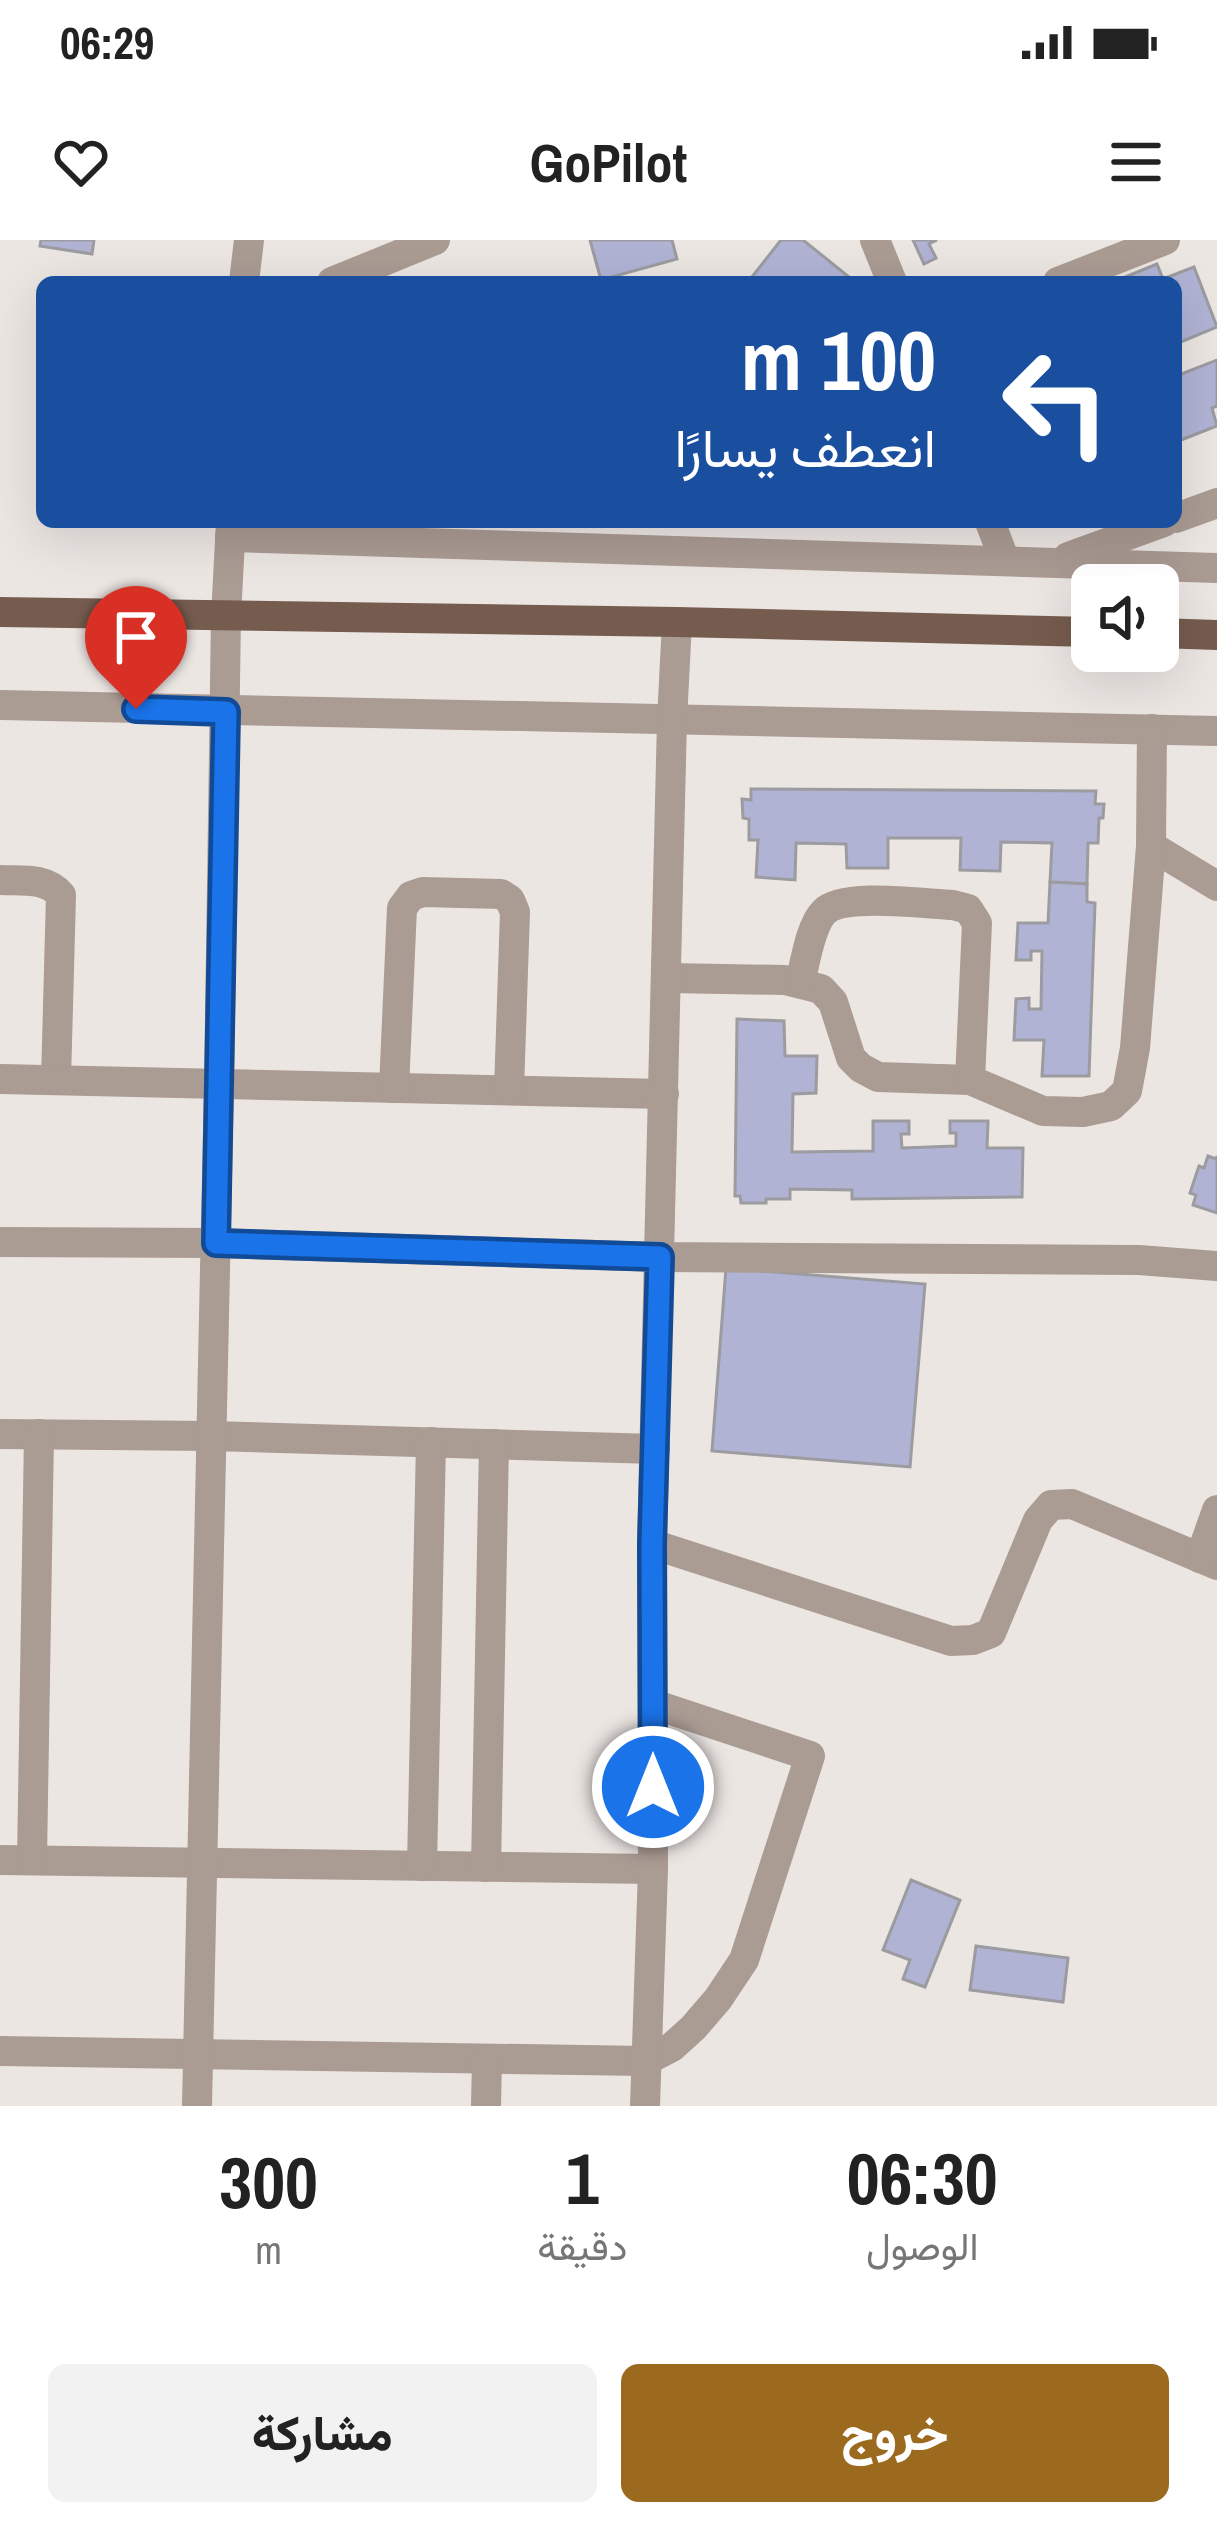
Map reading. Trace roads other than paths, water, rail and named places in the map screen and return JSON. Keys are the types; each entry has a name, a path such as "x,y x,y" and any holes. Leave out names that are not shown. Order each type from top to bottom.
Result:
{"main road":[{"path":"0,612 1071,631"},
{"path":"1179,634 1217,635"}],"street":[{"path":"245,276 249,240"},
{"path":"347,276 435,240"},
{"path":"874,240 889,276"},
{"path":"1073,276 1165,240"},
{"path":"1182,516 1217,503"},
{"path":"394,543 432,528"},
{"path":"992,528 1005,560"},
{"path":"1053,562 1147,528"},
{"path":"197,2106 230,530 394,543 1217,568"},
{"path":"645,2106 653,1870 652,1544 677,622"},
{"path":"0,705 1217,731"},
{"path":"668,978 785,980 821,989 832,1002 851,1058 878,1077 970,1080 1043,1111 1083,1112 1111,1106 1127,1091 1136,1048 1151,846 1152,729"},
{"path":"1151,846 1217,886"},
{"path":"0,880 40,881 62,895 56,1080"},
{"path":"394,1088 402,908 411,896 423,892 500,894 510,900 515,912 509,1090"},
{"path":"800,983 812,936 824,912 843,901 968,909 977,923 970,1080"},
{"path":"0,1079 664,1094"},
{"path":"0,1242 216,1243 660,1257 1139,1260 1217,1266"},
{"path":"0,1434 655,1449"},
{"path":"32,1860 39,1434"},
{"path":"422,1866 431,1442"},
{"path":"486,1867 494,1444"},
{"path":"652,1544 951,1641 974,1640 991,1633 1038,1520 1052,1505 1072,1504 1209,1561 1217,1510"},
{"path":"0,2051 645,2061 672,2047 718,2000 744,1960 810,1756 653,1704"},
{"path":"0,1860 653,1870"},
{"path":"486,2106 487,2059"}]}
